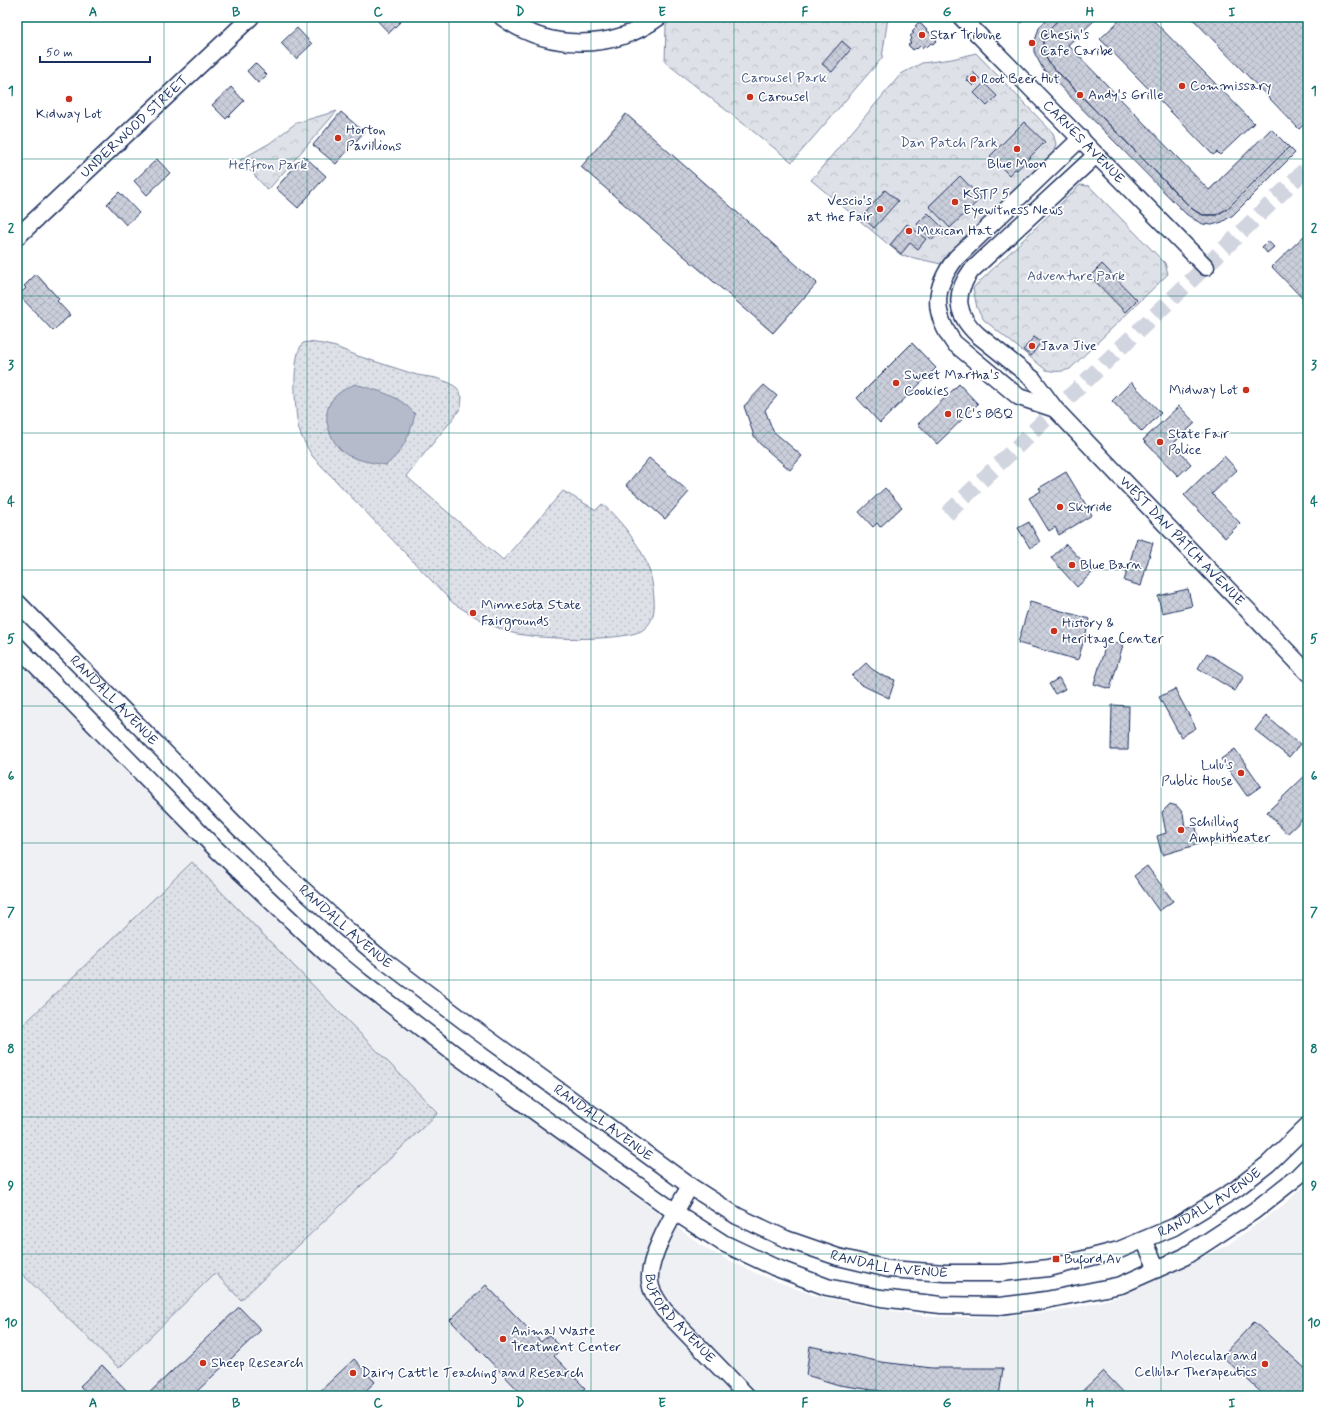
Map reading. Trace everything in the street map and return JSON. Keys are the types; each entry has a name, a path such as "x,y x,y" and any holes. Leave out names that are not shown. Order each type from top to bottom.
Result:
{"street":[{"name":"UNDERWOOD STREET","path":"19,232 251,17"},
{"path":"502,17 526,31 553,40 574,43 594,43 632,32 659,17"},
{"name":"CARNES AVENUE","path":"961,17 1206,267"},
{"name":"WEST DAN PATCH AVENUE","path":"1055,409 1019,397 954,343 946,332 941,321 938,297 942,281 947,270 956,258 1081,138"},
{"name":"WEST DAN PATCH AVENUE","path":"1096,155 971,272 960,289 960,309 970,327 1034,380 1055,409 1308,673"},
{"name":"RANDALL AVENUE","path":"17,602 236,826 345,928 426,994 690,1186 737,1216 786,1239 838,1258 889,1269 945,1273 1001,1273 1049,1268 1119,1250 1174,1227 1236,1189 1268,1164 1308,1125"},
{"name":"RANDALL AVENUE","path":"17,646 214,848 327,954 456,1055 675,1212 723,1243 774,1267 827,1287 903,1301 940,1305 1000,1306 1046,1300 1121,1285 1184,1257 1254,1211 1298,1177 1308,1166"},
{"name":"BUFORD AVENUE","path":"690,1186 675,1212 657,1250 650,1269 650,1283 654,1296 664,1310 747,1396"},
{"path":"1144,1240 1156,1269"}],"shaded area":[{"path":"17,661 242,888 370,1002 708,1250 758,1274 813,1295 872,1308 934,1317 995,1317 1065,1310 1119,1297 1229,1244 1281,1207 1308,1182 1308,1396 17,1396"}],"green space":[{"name":"Carousel Park","path":"675,17 888,17 882,58 792,162 665,62 666,25"},
{"name":"Dan Patch Park","path":"976,53 1053,133 1056,144 1052,156 943,260 941,264 901,255 811,180 901,74 922,63 952,59"},
{"name":"Heffron Park","path":"337,111 268,190 240,160 270,143 296,123"},
{"name":"Adventure Park","path":"1080,185 1089,186 1165,263 1168,274 1070,369 1049,371 984,320 977,308 973,288"},
{"path":"309,342 336,347 358,356 417,375 436,378 450,383 457,388 462,397 461,407 406,476 503,560 563,491 596,510 602,504 632,537 646,561 653,588 654,604 651,621 648,625 641,631 630,635 614,637 553,638 534,636 506,631 453,603 313,457 306,446 298,426 295,370 299,350 303,343"},
{"path":"192,862 438,1113 241,1300 215,1273 119,1368 17,1269 17,1031"}],"water":[{"path":"355,384 380,391 395,398 402,402 415,414 411,428 402,448 386,465 371,463 347,455 337,445 330,432 327,424 327,417 330,403 344,389"}],"building":[{"path":"374,17 405,17 389,33"},
{"path":"1016,17 1027,17 1021,23"},
{"path":"1049,17 1061,17 1050,28 1043,39 1043,52 1049,63 1191,208 1197,212 1203,215 1216,215 1227,209 1289,147 1295,153 1233,215 1222,222 1212,225 1203,224 1195,220 1186,214 1043,69 1034,52 1034,44 1039,28"},
{"path":"1061,17 1098,17 1068,45 1209,190 1271,129 1289,147 1227,209 1216,215 1203,215 1197,212 1191,208 1049,63 1043,52 1043,39 1050,28"},
{"name":"Commissary","path":"1123,17 1150,17 1254,123 1220,155 1217,152 1213,155 1100,39"},
{"path":"1191,17 1308,17 1308,121 1299,129"},
{"name":"Star Tribune","path":"919,22 937,40 927,47 925,45 922,48 920,46 913,50 908,45 911,43 909,41 912,38 910,36 914,33 912,32 917,27 915,26"},
{"path":"297,28 312,44 296,59 281,43"},
{"path":"842,41 851,49 832,72 822,64"},
{"path":"255,63 267,75 258,83 247,71"},
{"name":"Root Beer Hut","path":"973,72 980,79 973,86 966,79"},
{"path":"984,83 997,96 987,106 974,93"},
{"path":"231,87 244,101 226,119 212,105"},
{"name":"Horton Pavillions","path":"341,112 364,132 336,164 313,145"},
{"path":"626,114 817,283 773,333 581,167"},
{"name":"Blue Moon","path":"1024,122 1045,142 1017,170 1015,169 1009,175 990,156"},
{"name":"Horton Pavillions","path":"304,156 326,176 298,208 276,188"},
{"path":"157,159 170,173 147,195 134,181"},
{"name":"KSTP 5 Eyewitness News","path":"960,176 981,198 950,228 929,206"},
{"name":"Vescio's at the Fair","path":"885,190 898,201 874,228 862,217"},
{"path":"119,192 139,213 126,225 107,204"},
{"path":"928,213 944,229 932,240 917,224"},
{"name":"Mexican Hat","path":"907,224 926,239 918,249 910,243 901,254 890,245"},
{"path":"1308,232 1308,304 1272,267"},
{"path":"1268,241 1274,247 1267,253 1262,247"},
{"path":"1102,264 1137,300 1125,312 1090,276"},
{"path":"36,274 59,299 57,301 70,315 53,331 19,295 26,288 24,286"},
{"name":"Java Jive","path":"1034,337 1041,342 1031,356 1023,350"},
{"name":"Sweet Martha's Cookies","path":"912,343 936,368 880,423 857,398"},
{"path":"1131,382 1161,413 1142,432 1112,401"},
{"name":"RC's BBQ","path":"959,384 978,404 937,444 918,424"},
{"path":"764,385 777,396 765,410 773,431 802,456 790,470 760,444 754,436 744,406"},
{"name":"State Fair Police","path":"1179,406 1195,423 1173,444 1191,464 1178,476 1143,440"},
{"path":"1224,456 1237,470 1212,494 1240,523 1225,538 1184,495"},
{"path":"649,458 689,492 665,519 626,485"},
{"name":"Skyride","path":"1066,472 1092,515 1059,535 1055,527 1049,531 1029,498 1041,491 1039,488"},
{"path":"885,488 902,507 880,527 877,523 873,527 859,512"},
{"path":"1029,522 1040,542 1030,548 1018,528"},
{"path":"1137,538 1153,543 1141,586 1124,581"},
{"name":"Blue Barn","path":"1066,544 1093,572 1077,587 1051,558"},
{"path":"1188,589 1192,606 1162,613 1158,596"},
{"name":"History & Heritage Center","path":"1030,602 1090,619 1078,660 1018,643"},
{"path":"1107,641 1123,645 1110,689 1094,684"},
{"path":"1207,653 1244,676 1235,691 1198,668"},
{"path":"866,663 883,676 895,680 889,698 860,684 852,676"},
{"path":"1059,678 1065,689 1055,694 1049,684"},
{"path":"1175,689 1196,728 1181,737 1159,697"},
{"path":"1112,705 1129,706 1128,750 1111,750"},
{"path":"1266,716 1300,744 1289,757 1255,730"},
{"name":"Lulu's Public House","path":"1235,749 1261,786 1247,796 1221,759"},
{"path":"1308,773 1308,814 1287,834 1267,812"},
{"name":"Schilling Amphitheater","path":"1170,804 1177,806 1183,813 1185,827 1196,827 1199,844 1162,855 1157,836 1166,833 1162,812"},
{"path":"1147,866 1173,901 1159,911 1134,876"},
{"name":"Animal Waste Treatment Center","path":"486,1285 541,1342 549,1335 562,1348 554,1356 585,1388 577,1396 557,1396 553,1392 549,1396 524,1396 450,1320"},
{"name":"Sheep Research","path":"239,1307 261,1330 192,1396 146,1396"},
{"name":"Molecular and Cellular Therapeutics","path":"1254,1322 1308,1371 1308,1396 1265,1396 1222,1356"},
{"path":"810,1346 881,1362 932,1368 1003,1368 999,1396 913,1396 839,1385 806,1375"},
{"name":"Dairy Cattle Teaching and Research","path":"354,1359 375,1382 364,1392 368,1396 315,1396"},
{"path":"102,1365 132,1396 89,1396 80,1386"},
{"path":"1103,1371 1127,1396 1077,1396 1095,1379"}],"tunnel":[{"path":"947,514 1308,167"}],"place":[{"name":"Star Tribune","path":"922,35"},
{"name":"Chesin's Cafe Caribe","path":"1032,43"},
{"name":"Root Beer Hut","path":"973,79"},
{"name":"Commissary","path":"1182,86"},
{"name":"Andy's Grille","path":"1080,95"},
{"name":"Carousel","path":"750,97"},
{"name":"Kidway Lot","path":"69,99"},
{"name":"Horton Pavillions","path":"338,138"},
{"name":"Blue Moon","path":"1017,149"},
{"name":"KSTP 5 Eyewitness News","path":"955,202"},
{"name":"Vescio's at the Fair","path":"880,209"},
{"name":"Mexican Hat","path":"909,231"},
{"name":"Java Jive","path":"1032,346"},
{"name":"Sweet Martha's Cookies","path":"896,383"},
{"name":"Midway Lot","path":"1246,390"},
{"name":"RC's BBQ","path":"948,414"},
{"name":"State Fair Police","path":"1160,442"},
{"name":"Skyride","path":"1060,507"},
{"name":"Blue Barn","path":"1072,565"},
{"name":"Minnesota State Fairgrounds","path":"473,613"},
{"name":"History & Heritage Center","path":"1054,631"},
{"name":"Lulu's Public House","path":"1241,773"},
{"name":"Schilling Amphitheater","path":"1181,830"},
{"name":"Buford Av","path":"1056,1259"},
{"name":"Animal Waste Treatment Center","path":"503,1339"},
{"name":"Sheep Research","path":"203,1363"},
{"name":"Molecular and Cellular Therapeutics","path":"1265,1364"},
{"name":"Dairy Cattle Teaching and Research","path":"353,1373"}]}
